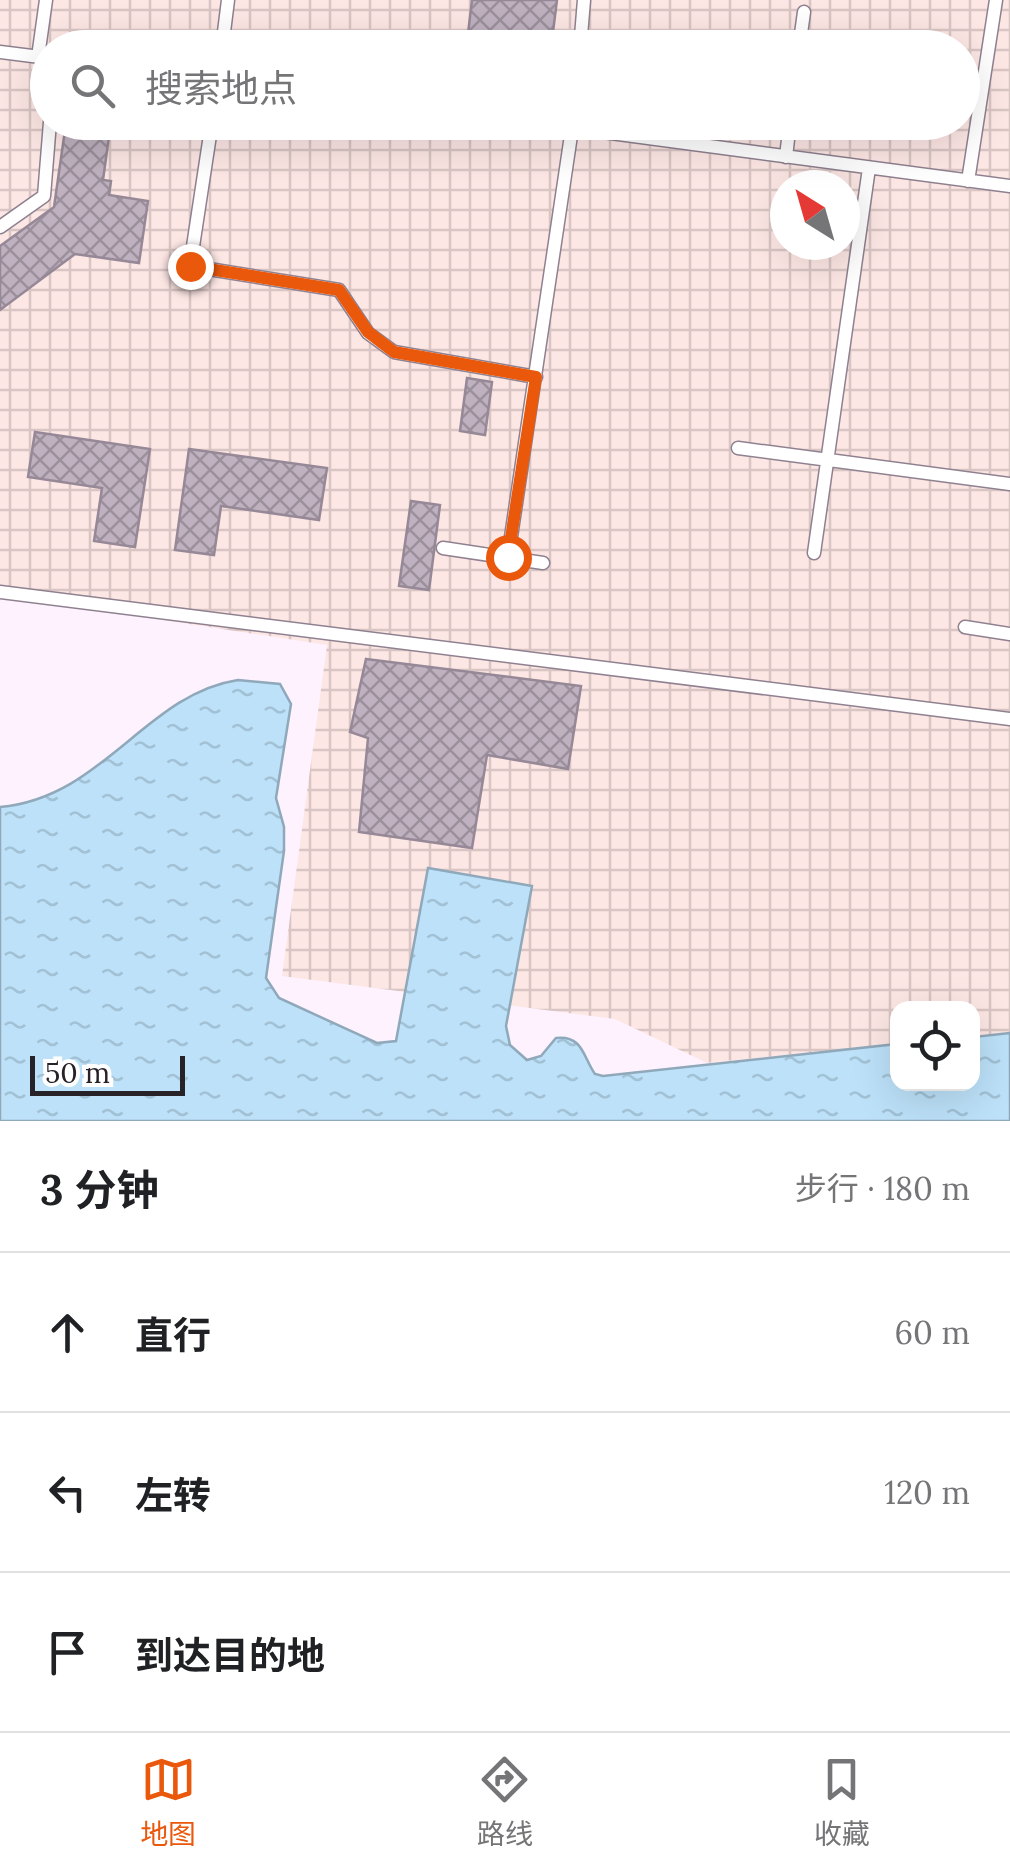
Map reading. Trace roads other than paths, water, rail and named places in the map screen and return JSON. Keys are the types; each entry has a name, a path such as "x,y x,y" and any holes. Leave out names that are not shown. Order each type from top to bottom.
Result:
{"lane":[{"path":"44,30 46,0"},
{"path":"224,30 228,0"},
{"path":"582,30 584,0"},
{"path":"980,103 996,0"},
{"path":"802,30 804,12"},
{"path":"0,52 30,55"},
{"path":"0,227 44,196 49,140"},
{"path":"209,140 190,266 339,290 368,332 394,352 536,377"},
{"path":"508,557 571,140"},
{"path":"676,140 1010,186"},
{"path":"786,156 788,140"},
{"path":"968,181 974,140"},
{"path":"814,554 869,168"},
{"path":"738,448 1010,484"},
{"path":"442,548 544,563"},
{"path":"0,592 1010,719"},
{"path":"965,627 1010,634"}],"water":[{"path":"238,680 280,684 291,704 276,798 284,827 284,851 266,978 279,998 377,1043 396,1041 428,868 532,886 506,1026 510,1045 527,1060 541,1056 556,1038 577,1044 595,1074 603,1076 890,1045 890,1091 980,1091 980,1036 1010,1033 1010,1121 0,1121 0,807 36,800 68,785 176,704 206,689"}]}
